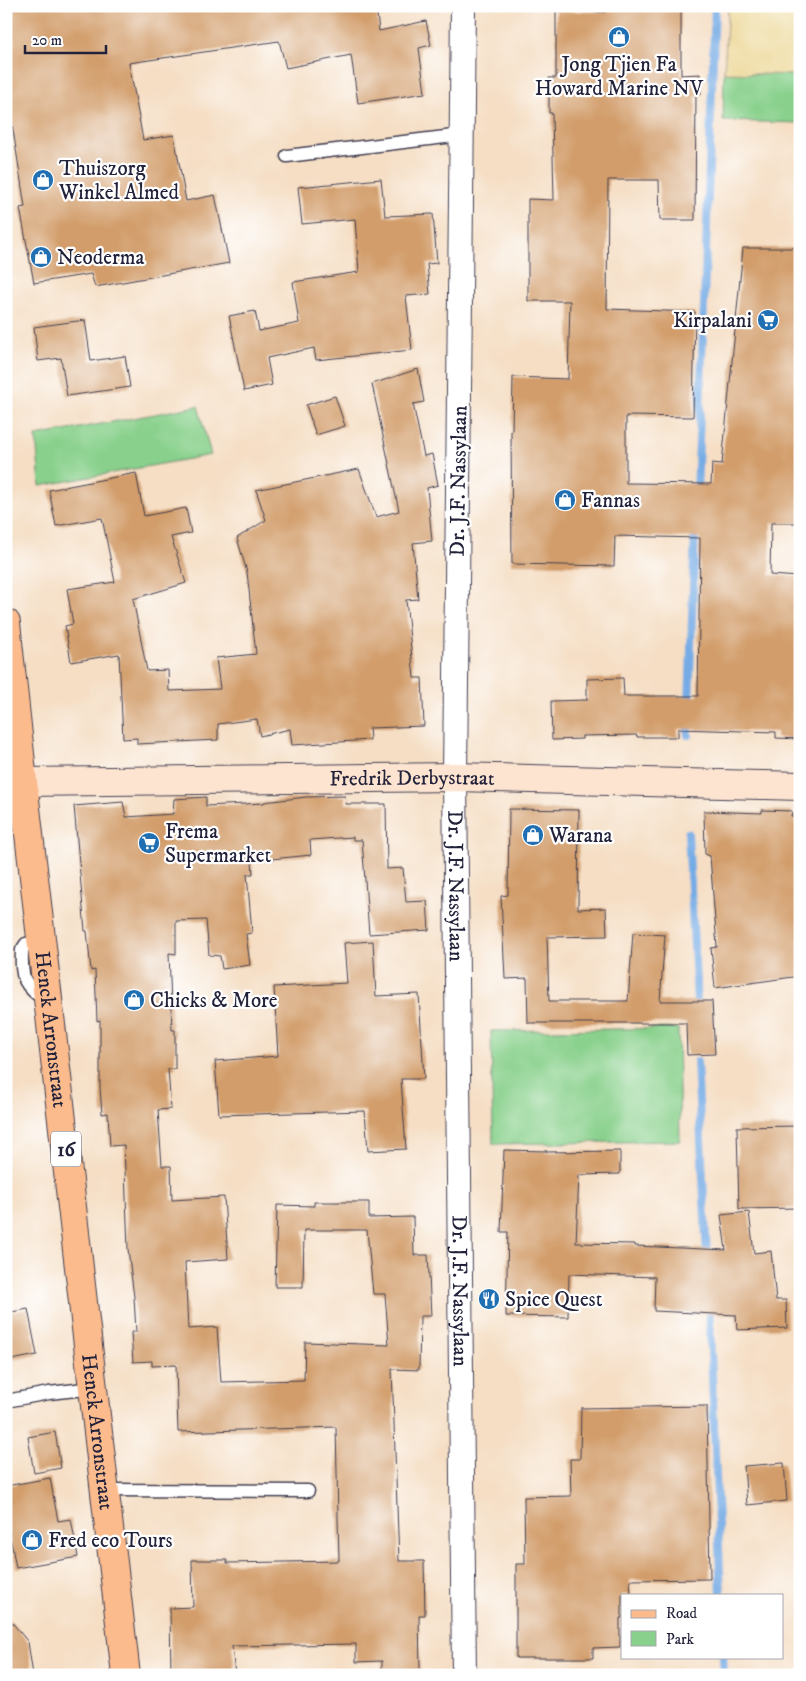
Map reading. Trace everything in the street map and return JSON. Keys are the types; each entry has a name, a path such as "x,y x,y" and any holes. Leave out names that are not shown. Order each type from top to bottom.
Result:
{"main road":[{"name":"Henck Arronstraat","path":"6,623 13,742 23,782 126,1675"},
{"name":"Fredrik Derbystraat","path":"23,782 455,777 800,786"}],"street":[{"name":"Dr. J.F. Nassylaan","path":"463,6 455,777 464,1675"}],"lane":[{"path":"287,156 462,135"},
{"path":"6,1401 49,1393 94,1388"},
{"path":"106,1490 308,1491"}],"green space":[{"path":"724,73 800,75 800,123 723,121"},
{"path":"198,406 211,455 40,486 36,436"},
{"path":"678,1028 680,1141 493,1144 491,1031"}],"sand":[{"path":"728,6 800,6 800,75 724,73"}],"building":[{"path":"6,6 376,6 379,31 426,21 431,45 419,48 425,93 358,103 351,55 286,68 279,41 129,63 143,140 174,135 186,201 215,195 229,263 95,287 91,274 34,283 20,208 25,207 7,91 12,90 6,53"},
{"path":"605,6 681,6 681,75 700,74 701,95 696,95 695,220 660,220 659,180 608,180 607,309 695,312 693,417 626,416 626,483 711,484 712,463 722,464 743,248 800,248 800,523 771,523 770,575 800,577 800,739 776,738 776,732 678,729 678,737 637,737 637,735 582,736 582,739 552,740 551,701 587,700 587,679 623,678 624,696 698,696 700,538 615,536 614,566 512,564 511,431 513,377 568,379 570,301 528,301 528,199 554,200 552,113 549,113 549,78 556,78 556,11 605,12"},
{"path":"381,179 385,216 433,214 437,263 427,264 430,294 406,296 412,350 316,360 314,348 267,358 272,385 244,391 229,316 255,311 259,331 299,323 293,282 359,272 355,219 302,224 298,187"},
{"path":"85,320 91,361 125,356 130,387 67,396 61,358 38,361 34,327"},
{"path":"418,369 424,402 413,404 424,456 432,454 438,485 427,488 432,541 413,543 418,599 406,600 414,678 422,678 424,726 369,728 370,740 292,745 290,729 260,736 257,719 218,724 218,740 137,744 137,738 123,739 119,654 71,662 65,626 73,624 67,589 115,582 102,518 56,526 49,490 136,473 144,516 186,508 191,533 171,537 186,583 133,599 147,671 168,670 169,691 220,689 216,658 256,654 247,572 237,538 266,520 256,490 359,469 376,517 399,511 372,384"},
{"path":"335,396 345,426 316,435 306,405"},
{"path":"345,796 346,804 386,804 387,869 403,868 406,902 427,901 429,930 369,934 362,840 353,840 353,837 310,840 311,855 252,861 253,874 247,874 252,933 246,934 250,965 222,969 220,956 209,955 206,920 176,921 176,954 169,953 172,1030 175,1030 175,1069 168,1069 171,1109 158,1110 162,1166 171,1166 172,1200 224,1197 228,1259 185,1262 188,1329 217,1327 221,1382 304,1380 305,1342 389,1345 385,1294 373,1294 367,1230 304,1230 303,1287 275,1287 277,1205 314,1206 314,1202 369,1202 369,1218 413,1217 414,1255 428,1255 431,1316 420,1316 419,1370 392,1369 399,1561 424,1561 425,1615 419,1615 420,1671 382,1672 382,1661 356,1662 356,1644 232,1646 235,1675 171,1675 170,1608 193,1607 192,1560 227,1560 227,1563 339,1561 336,1427 178,1432 176,1365 152,1366 152,1361 133,1362 131,1332 136,1332 128,1249 124,1145 110,1146 108,1113 102,1114 100,1020 97,1021 95,970 91,971 87,931 85,931 74,806 123,802 126,817 173,814 174,799 206,797 206,806 264,803 306,797"},
{"path":"509,809 579,810 578,909 606,908 607,936 547,937 549,1001 628,1001 633,933 665,935 660,1001 712,1001 715,1054 687,1055 686,1023 528,1023 527,978 505,979 501,896 508,895"},
{"path":"762,810 792,811 791,816 800,816 800,976 715,988 711,948 717,947 710,856 705,854 704,811 762,813"},
{"path":"373,941 376,996 419,994 424,1079 401,1079 406,1149 368,1151 365,1111 219,1115 215,1061 278,1056 274,987 347,983 344,943"},
{"path":"800,1126 800,1208 739,1209 737,1127"},
{"path":"504,1150 546,1152 620,1151 620,1174 579,1175 576,1243 635,1244 635,1246 726,1250 721,1215 749,1212 754,1253 771,1251 776,1300 786,1300 787,1328 737,1330 736,1315 654,1311 655,1277 569,1274 568,1317 506,1316 508,1232 501,1232"},
{"path":"28,1309 37,1355 6,1361 6,1313"},
{"path":"707,1406 710,1579 630,1580 631,1594 621,1594 620,1647 593,1648 593,1658 516,1658 516,1564 525,1564 524,1497 571,1496 570,1459 580,1459 581,1408"},
{"path":"55,1432 61,1468 34,1473 28,1437"},
{"path":"784,1463 787,1501 747,1505 744,1466"},
{"path":"50,1478 58,1521 71,1519 78,1557 16,1568 6,1514 6,1486"},
{"path":"6,1615 28,1642 33,1675 6,1675"}],"waterway":[{"path":"697,494 715,6"},
{"path":"689,706 695,528"},
{"path":"688,720 688,735"},
{"path":"688,833 697,1001"},
{"path":"697,1062 707,1257"},
{"path":"709,1304 721,1594"},
{"path":"723,1658 724,1675"}],"place":[{"name":"Jong Tjien Fa Howard Marine NV","path":"619,37"},
{"name":"Thuiszorg Winkel Almed","path":"43,180"},
{"name":"Neoderma","path":"41,257"},
{"name":"Kirpalani","path":"768,320"},
{"name":"Fannas","path":"565,500"},
{"name":"Warana","path":"533,835"},
{"name":"Frema Supermarket","path":"149,843"},
{"name":"Chicks & More","path":"134,1000"},
{"name":"Spice Quest","path":"489,1299"},
{"name":"Fred eco Tours","path":"32,1540"}]}
